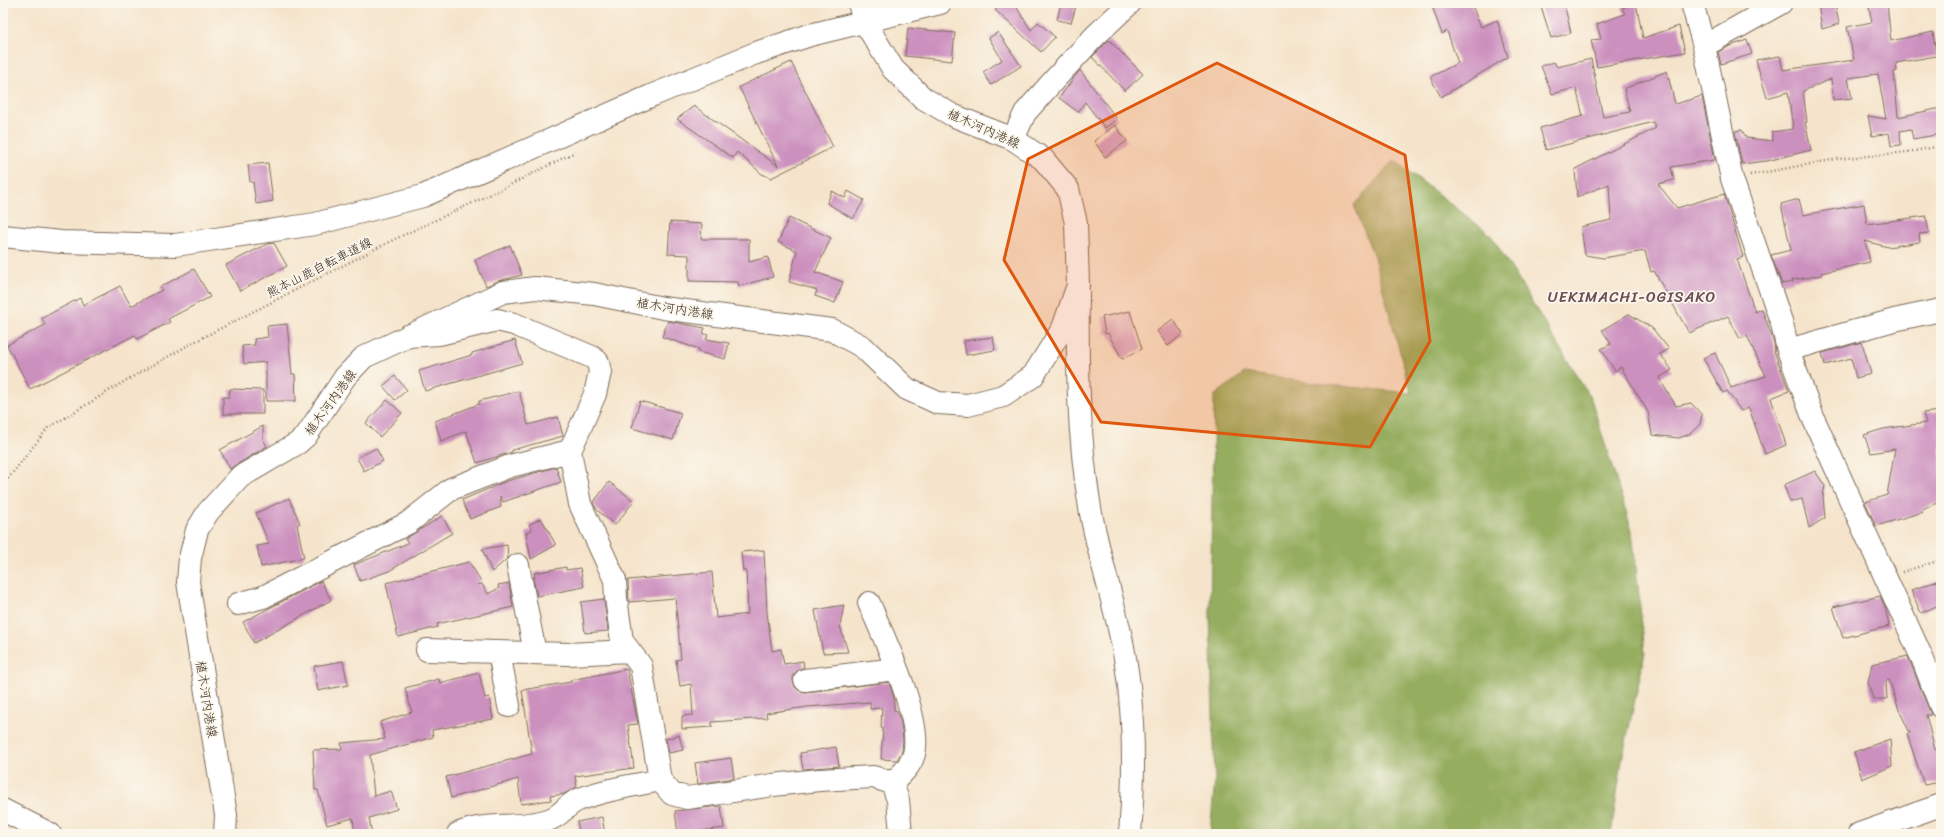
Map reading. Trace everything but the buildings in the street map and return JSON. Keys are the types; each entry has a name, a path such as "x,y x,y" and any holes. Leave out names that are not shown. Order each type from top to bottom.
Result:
{"main road":[{"path":"3,236 61,242 175,245 315,224 423,196 653,95 748,56 810,35 861,12 940,3"},
{"path":"1013,139 1025,113 1095,36 1130,3"},
{"path":"1692,3 1704,46 1732,179 1782,324 1788,350 1814,420 1923,660 1941,707"},
{"path":"1704,46 1781,3"},
{"name":"植木河内港線","path":"225,834 226,815 188,582 190,558 197,530 208,512 240,477 298,443 306,436 345,377 364,357 503,292 535,288 594,294 663,308 832,330 863,347 907,389 938,403 968,404 1003,396 1032,376 1063,328 1078,285 1076,223 1068,189 1043,159 1013,139 952,115 923,98 894,70 861,12"},
{"path":"1078,285 1077,374 1081,446 1090,508 1099,554 1123,647 1134,727 1130,834"},
{"path":"1788,350 1894,320 1941,310"},
{"path":"407,336 439,334 498,320 514,324 592,357 598,362 600,372 596,387 570,451 580,504 615,580 622,641 641,666 660,780 672,794 687,798 773,785 819,780 873,777 892,783"},
{"path":"238,604 263,597 408,523 451,489 510,466 570,451"},
{"path":"518,565 535,653"},
{"path":"869,603 896,669 912,716 915,738 914,755 904,772 892,783"},
{"path":"427,650 569,654 629,651"},
{"path":"499,652 509,706"},
{"path":"805,680 896,669"},
{"path":"458,834 486,827 514,829 547,821 559,816 572,803 591,795 660,780"},
{"path":"892,783 898,800 900,834"},
{"path":"1860,834 1941,805"},
{"path":"3,810 50,834"}],"path":[{"path":"1732,179 1837,158 1908,152 1941,146"},
{"name":"熊本山鹿自転車道線","path":"3,485 48,428 127,380 192,343 395,239 498,191 579,150"},
{"path":"1885,578 1941,560"}],"highlighted area":[{"path":"1217,63 1405,155 1430,341 1370,447 1101,422 1004,260 1028,159"}],"green space":[{"path":"1394,160 1491,235 1591,399 1632,531 1645,653 1622,760 1611,834 1210,834 1215,780 1210,614 1214,396 1244,373 1329,385 1411,393 1374,257 1354,205"}],"district":[{"name":"UEKIMACHI-OGISAKO","path":"1632,297"}]}
